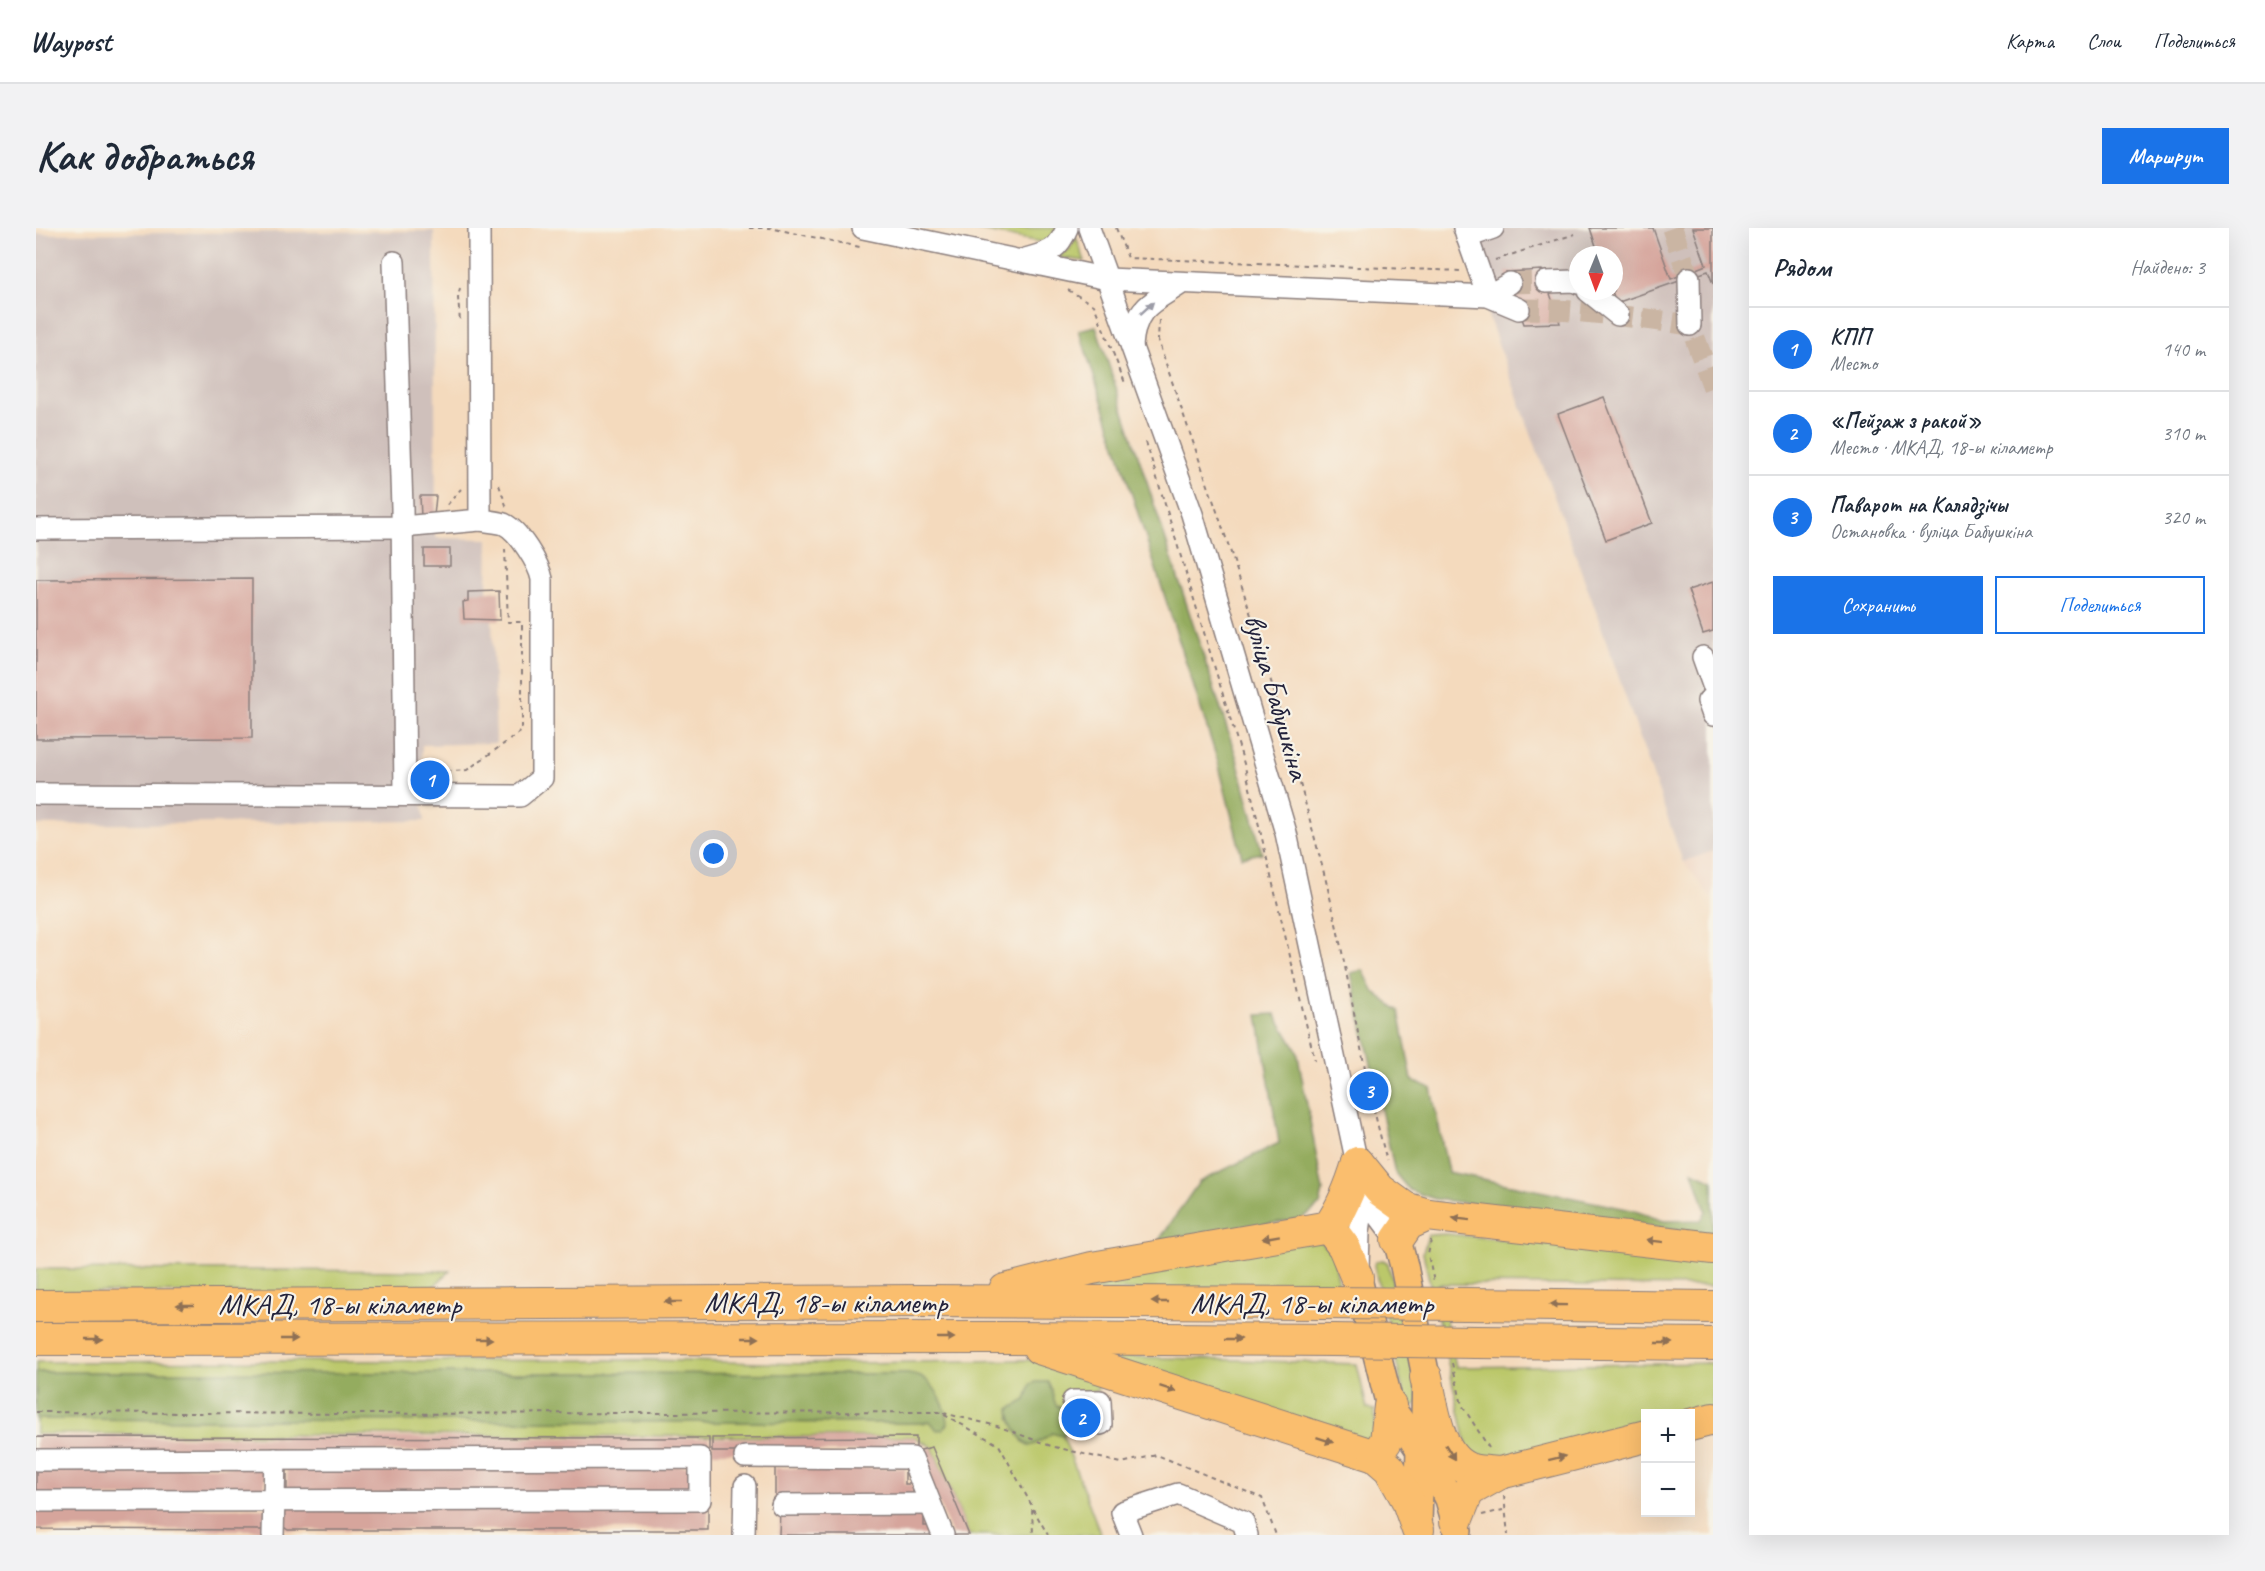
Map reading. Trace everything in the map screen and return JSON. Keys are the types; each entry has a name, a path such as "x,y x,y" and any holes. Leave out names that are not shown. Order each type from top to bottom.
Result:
{"highway":[{"path":"1358,1163 1380,1190 1405,1208 1428,1215 1713,1248"},
{"path":"921,1301 994,1293 1092,1268 1329,1227 1338,1214 1358,1163"},
{"path":"1397,1240 1408,1224 1428,1215"},
{"path":"1329,1227 1344,1247 1357,1278"},
{"name":"МКАД, 18-ы кіламетр","path":"36,1306 921,1301 1323,1302 1713,1307"},
{"path":"1006,1338 1375,1456 1390,1469 1407,1499 1419,1533"},
{"name":"МКАД, 18-ы кіламетр","path":"36,1339 1006,1338 1713,1344"},
{"path":"1426,1377 1442,1439 1454,1460 1471,1470 1502,1481"},
{"path":"1375,1456 1386,1441 1390,1406"},
{"path":"1695,1424 1713,1419"},
{"path":"1463,1524 1468,1491 1641,1438"}],"main road":[{"path":"1397,1240 1426,1377 1425,1415 1420,1449 1419,1533"},
{"path":"1357,1278 1390,1406 1420,1449 1463,1524"}],"street":[{"path":"479,228 480,520"},
{"path":"1018,261 1048,252 1061,242 1067,228"},
{"name":"вуліца Бабушкіна","path":"1089,228 1192,514 1286,833 1364,1196 1359,1232 1357,1278"},
{"path":"1488,296 1466,232 1493,228"},
{"path":"862,238 919,234 1018,261 1108,279 1488,296 1519,309"},
{"path":"394,262 402,527 405,795"},
{"path":"1689,278 1690,325"},
{"path":"1546,282 1569,281"},
{"path":"1132,346 1134,327 1140,314 1182,283"},
{"path":"1488,296 1510,283"},
{"path":"1599,300 1618,315"},
{"path":"36,529 402,527 480,520 506,525 532,554 542,579 542,778 520,796 36,794"},
{"path":"1703,657 1713,685"},
{"path":"1713,699 1708,701 1713,715"},
{"name":"вуліца Бабушкіна","path":"1364,1196 1397,1240"},
{"path":"1101,1424 1100,1401 1112,1371"},
{"path":"1073,1401 1100,1401"},
{"path":"745,1457 912,1458 943,1535"},
{"path":"36,1460 700,1458 700,1500 36,1501"},
{"path":"273,1535 274,1459"},
{"path":"744,1535 745,1486"},
{"path":"1131,1535 1122,1512 1178,1494 1243,1522 1247,1535"},
{"path":"782,1505 930,1504"}],"path":[{"path":"748,228 770,228 862,238"},
{"path":"1116,228 1128,258 1463,272 1575,234"},
{"path":"1067,290 1094,305 1127,390"},
{"path":"1160,315 1158,340 1244,594 1308,813 1339,934 1365,1073 1380,1131"},
{"path":"1143,434 1245,767 1317,1069"},
{"path":"438,772 467,770 522,731 522,622 508,622 505,545"},
{"path":"36,1412 388,1414 939,1412 997,1426 1051,1446 1120,1463 1157,1455 1262,1498 1276,1535"},
{"path":"939,1412 999,1445 1048,1535"},
{"path":"1502,1481 1508,1535"},
{"path":"1032,1506 1033,1535"},
{"path":"1463,1524 1504,1509"}],"shaded area":[{"path":"1456,228 1713,228 1713,851 1683,862 1593,603"},
{"path":"434,231 436,538 488,539 487,591 499,591 500,620 492,620 496,743 422,745 421,795 425,821 36,825 36,234"},
{"path":"1713,851 1713,899 1683,862"}],"green space":[{"path":"965,228 1061,228 1051,240 1041,242"},
{"path":"1076,237 1085,261 1055,257 1069,250"},
{"path":"1096,326 1237,759 1262,853 1242,857 1218,762 1079,330"},
{"path":"1363,970 1374,992 1399,1011 1412,1080 1431,1088 1448,1172 1632,1210 1664,1221 1701,1220 1706,1211 1693,1171 1713,1180 1713,1235 1435,1199 1409,1190 1395,1173 1351,973"},
{"path":"1275,1014 1297,1051 1323,1191 1320,1205 1301,1219 1159,1240 1199,1182 1279,1143 1258,1015"},
{"path":"1447,1234 1713,1260 1713,1286 1438,1284 1456,1367 1713,1363 1713,1408 1695,1413 1695,1409 1641,1409 1641,1426 1490,1464 1469,1455 1423,1253 1428,1235"},
{"path":"1317,1239 1333,1253 1339,1285 1025,1293"},
{"path":"1383,1260 1388,1263 1420,1400 1412,1408 1406,1404 1374,1265 1377,1261"},
{"path":"36,1269 450,1271 425,1294 36,1292"},
{"path":"1103,1356 1357,1364 1367,1409 1375,1410 1375,1445"},
{"path":"647,1360 804,1364 1026,1360 1043,1361 1100,1382 1097,1391 1068,1396 1068,1425 1062,1407 1056,1405 1052,1389 1032,1384 1026,1400 1010,1418 1023,1442 1039,1442 1052,1433 1063,1436 1101,1535 969,1535 932,1447 915,1437 36,1434 36,1419 923,1423 930,1421 935,1425 907,1374 36,1372 36,1362"},
{"path":"36,1372 907,1374 922,1378 934,1388 944,1406 948,1424 943,1429 937,1430 930,1421 923,1423 36,1419"},
{"path":"1048,1382 1056,1405 1066,1415 1068,1424 1063,1436 1052,1433 1030,1446 1016,1429 1010,1409 1026,1400 1031,1384"}],"building":[{"path":"1590,228 1653,228 1671,279 1706,265 1693,228 1713,228 1713,284 1708,271 1616,303 1615,300 1623,300 1623,246 1596,246"},
{"path":"1542,270 1560,323 1524,324 1506,272"},
{"path":"1604,397 1652,523 1606,540 1558,414"},
{"path":"420,496 436,496 434,516 421,517"},
{"path":"424,549 450,549 450,566 424,566"},
{"path":"252,579 252,738 36,739 36,580"},
{"path":"1713,582 1713,631 1703,634 1688,590"},
{"path":"499,591 500,620 464,619 463,602 468,601 468,592"},
{"path":"421,767 438,767 439,788 422,788"},
{"path":"1081,1407 1097,1407 1097,1425 1081,1425"},
{"path":"36,1437 709,1438 709,1452 36,1452"},
{"path":"916,1437 916,1452 712,1452 712,1438"},
{"path":"932,1447 969,1535 952,1535 917,1451"},
{"path":"287,1465 693,1466 694,1495 287,1494"},
{"path":"265,1466 265,1496 36,1497 36,1467"},
{"path":"775,1468 905,1468 905,1484 913,1484 913,1501 775,1500"},
{"path":"708,1505 708,1530 288,1530 281,1525 281,1506"},
{"path":"36,1507 265,1508 266,1530 36,1529"},
{"path":"780,1509 924,1511 924,1526 932,1526 932,1535 779,1535"}],"tunnel":[{"path":"1672,228 1689,278"},
{"path":"1510,283 1546,282"},
{"path":"1519,309 1584,312 1690,325 1713,387"}],"place":[{"name":"КПП","path":"430,780"},
{"name":"Паварот на Калядзічы","path":"1369,1091"},
{"name":"«Пейзаж з ракой»","path":"1081,1418"}]}
